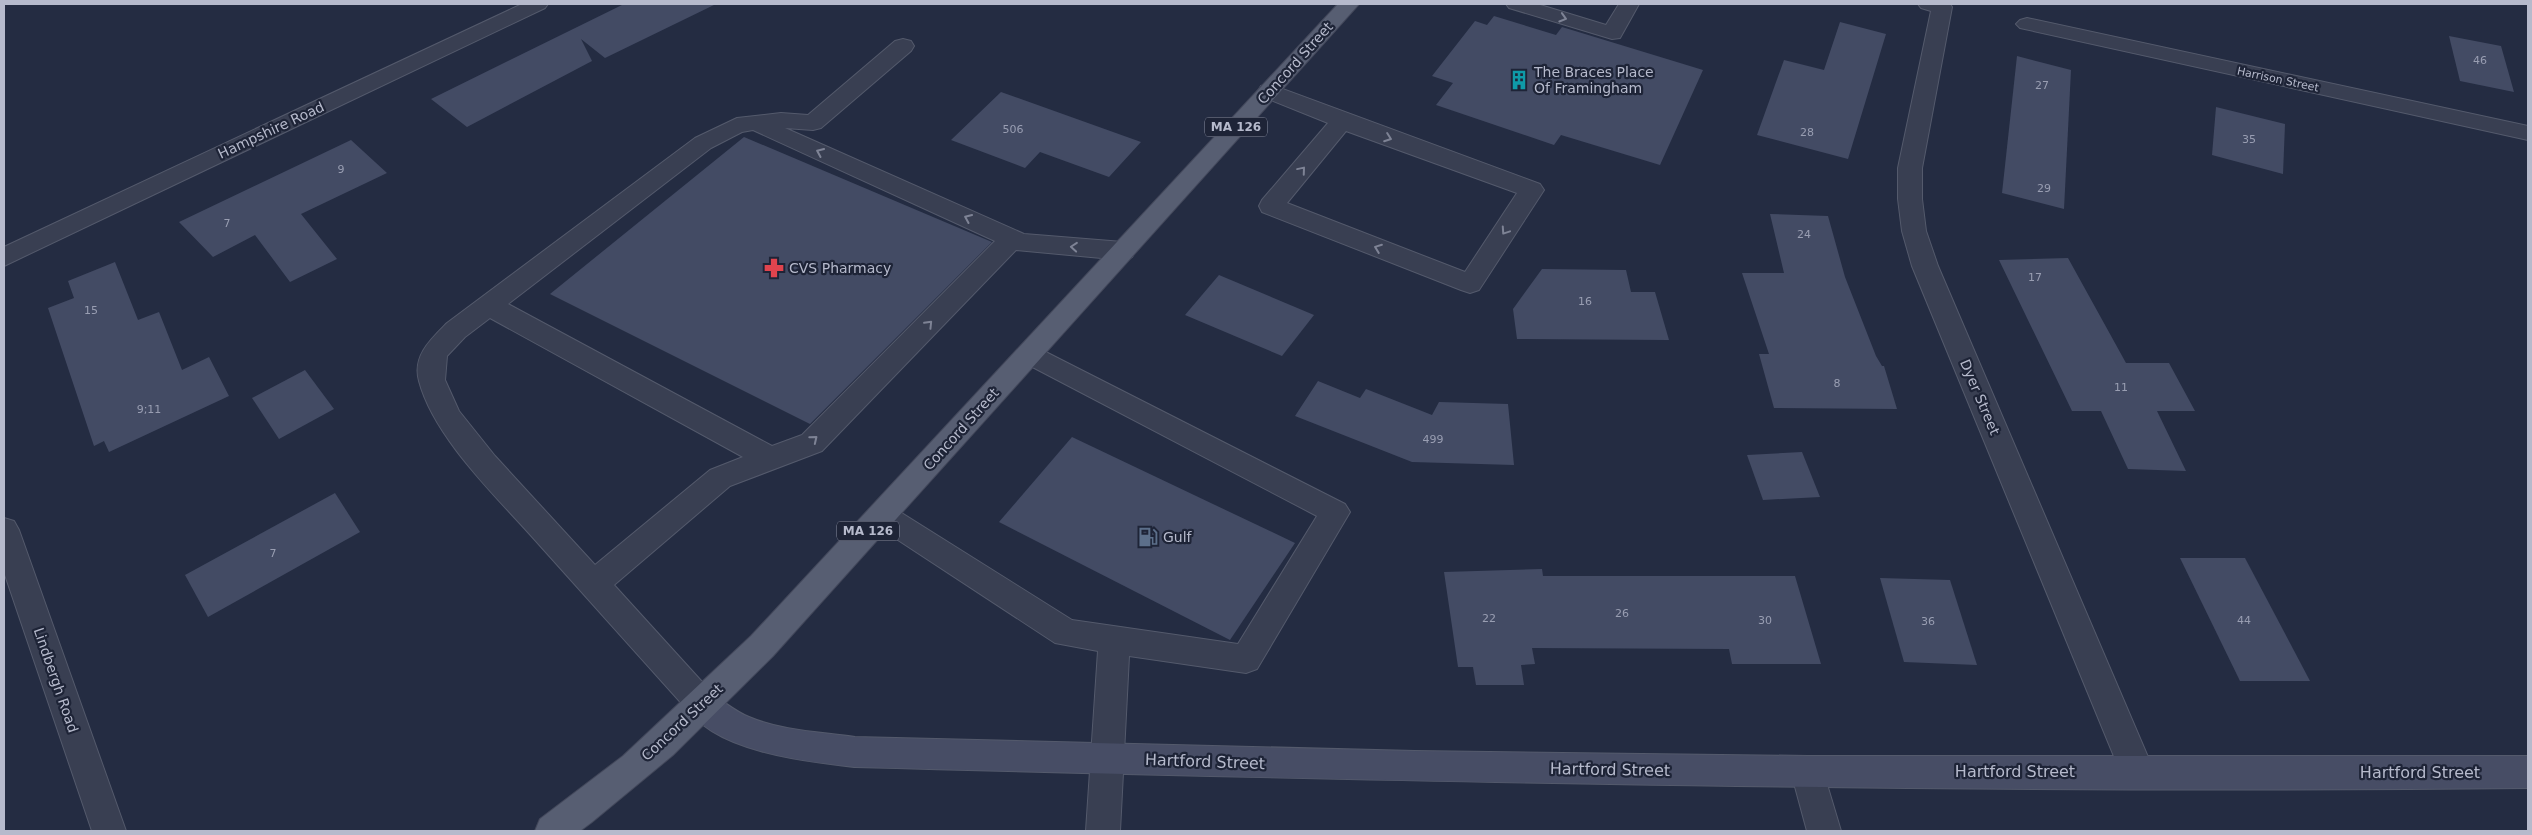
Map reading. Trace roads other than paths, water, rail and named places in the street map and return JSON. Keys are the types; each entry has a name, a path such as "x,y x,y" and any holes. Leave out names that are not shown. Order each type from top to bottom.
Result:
{"main road":[{"name":"Concord Street","path":"552,831 636,766 703,705 768,639 1349,4"},
{"name":"Hartford Street","path":"703,705 740,730 791,744 855,752 1415,767 1808,772 2528,772"}],"street":[{"name":"Hampshire Road","path":"4,257 538,4"},
{"path":"1516,4 1612,33 1629,4"},
{"name":"Dyer Street","path":"1935,5 1910,168 1910,199 1914,231 1925,266 2137,771"},
{"name":"Harrison Street","path":"2027,24 2528,133"},
{"path":"703,705 485,464 448,418 432,380 434,353 456,330 488,305 703,143 737,125 781,120 812,123 903,46"},
{"path":"1269,91 1342,121 1532,190 1470,284 1271,206 1342,121"},
{"path":"756,123 1020,242 1123,251"},
{"path":"593,585 720,478 812,443 1013,238"},
{"path":"488,305 770,459"},
{"path":"882,515 1066,633 1246,659 1335,512 1030,354"},
{"name":"Lindbergh Road","path":"4,530 108,831"},
{"path":"1103,831 1114,640"},
{"path":"1808,772 1824,831"}],"place":[{"name":"The Braces Place Of Framingham","path":"1519,80"},
{"name":"CVS Pharmacy","path":"774,268"},
{"name":"Gulf","path":"1148,537"}]}
